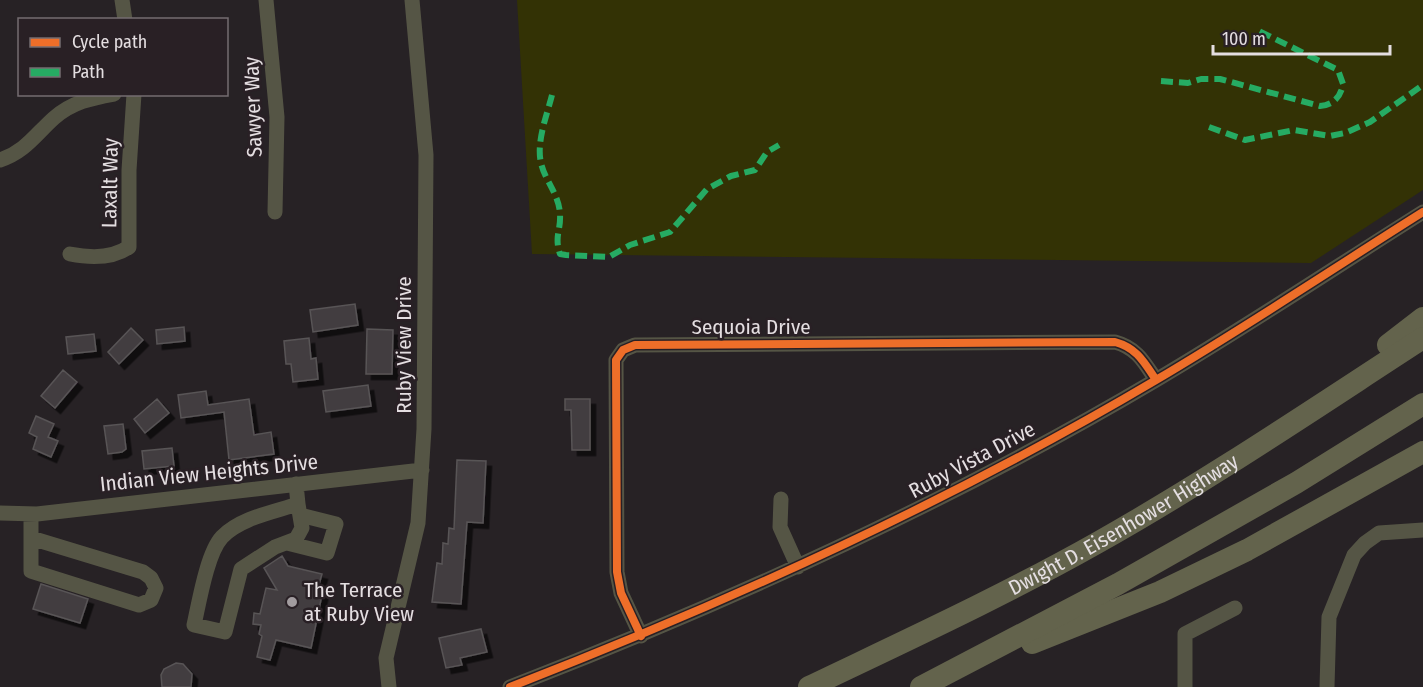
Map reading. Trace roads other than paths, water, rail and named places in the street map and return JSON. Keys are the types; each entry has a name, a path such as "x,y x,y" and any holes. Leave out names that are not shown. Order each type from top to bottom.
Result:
{"highway":[{"path":"1229,465 1423,318"},
{"name":"Dwight D. Eisenhower Highway","path":"809,687 1023,583 1097,544 1229,465 1423,338"},
{"path":"922,687 1118,584 1276,495 1423,404"},
{"path":"922,687 1160,592 1247,550 1423,452"}],"street":[{"path":"122,0 125,18"},
{"name":"Sawyer Way","path":"266,0 278,117 275,212"},
{"name":"Ruby View Drive","path":"389,687 386,658 418,523 422,470 426,155 412,0"},
{"path":"0,160 27,147 54,118 72,105 102,96"},
{"name":"Laxalt Way","path":"70,254 98,257 121,252 129,247 129,170 134,96"},
{"name":"Ruby Vista Drive","path":"510,687 641,636 798,567 959,489 1155,380 1423,212"},
{"name":"Sequoia Drive","path":"641,636 621,593 617,572 616,360 623,350 635,345 1115,342 1129,346 1139,354 1155,380"},
{"name":"Indian View Heights Drive","path":"0,513 31,514 422,470"},
{"path":"286,543 327,553 336,524 299,510 243,523 221,538 205,577 194,625 225,632 241,569 286,543 296,539 302,528 299,510 296,484"},
{"path":"781,499 780,527 798,567"},
{"path":"31,514 31,538 31,571 139,605 151,600 156,588 152,578 143,572 31,538"},
{"path":"1327,687 1328,623 1354,555 1368,540 1383,532 1423,530"},
{"path":"1185,687 1185,634 1235,608"}],"place":[{"name":"The Terrace at Ruby View","path":"292,602"}]}
